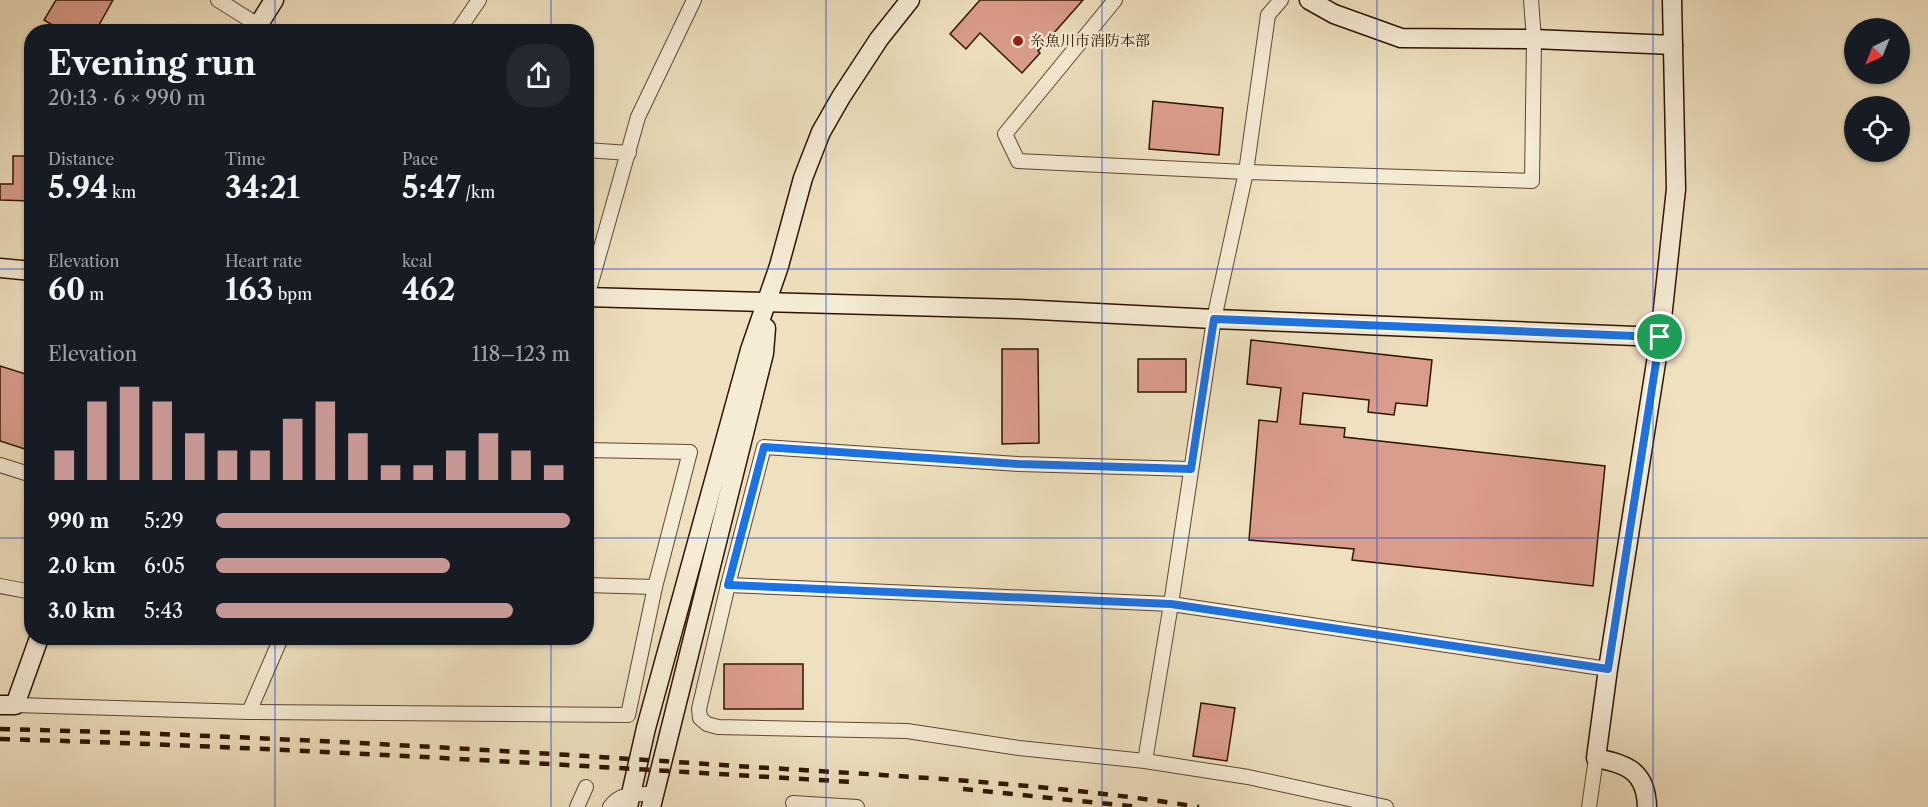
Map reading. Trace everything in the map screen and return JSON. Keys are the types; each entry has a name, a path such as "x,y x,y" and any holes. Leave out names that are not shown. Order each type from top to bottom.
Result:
{"street":[{"path":"218,0 251,24"},
{"path":"259,24 274,0"},
{"path":"462,24 479,0"},
{"path":"594,273 638,117 694,0"},
{"path":"629,801 646,729 750,350 768,302 802,178 821,132 879,39 910,0"},
{"path":"1115,0 1005,134 1018,161 1246,172 1532,181 1534,39 1532,0"},
{"path":"1145,761 1214,319 1246,172 1268,15 1281,0"},
{"path":"1309,0 1334,14 1401,38 1534,39 1672,45"},
{"path":"1589,807 1608,669 1660,337 1676,189 1672,0"},
{"path":"594,151 629,153"},
{"path":"0,268 24,270"},
{"path":"594,297 1018,309 1660,337"},
{"path":"610,807 615,800 653,800 764,353 768,302"},
{"path":"1191,469 1019,464 764,447 728,585 699,709 700,718 707,724 718,727 907,731 1019,748 1145,761 1248,777 1386,807"},
{"path":"36,645 8,705 249,712 628,715 655,587 690,452 594,450"},
{"path":"0,465 24,472"},
{"path":"594,585 655,587"},
{"path":"728,585 1171,604 1608,669"},
{"path":"0,586 24,590"},
{"path":"249,712 278,645"},
{"path":"1596,758 1628,768 1644,783 1647,807"},
{"path":"577,807 586,787"},
{"path":"793,803 857,807"}],"building":[{"path":"56,0 113,0 100,24 51,24 44,20"},
{"name":"糸魚川市消防本部","path":"980,0 1083,0 1038,51 1040,53 1022,73 980,33 966,49 950,34"},
{"path":"1153,101 1223,108 1219,155 1149,149"},
{"path":"13,156 24,156 24,201 0,200 0,184 13,184"},
{"path":"1251,340 1432,360 1427,406 1396,403 1394,415 1368,412 1369,400 1303,393 1300,424 1345,428 1344,437 1605,466 1593,586 1352,560 1354,549 1249,540 1259,420 1277,422 1281,388 1247,384"},
{"path":"1002,349 1038,349 1039,443 1002,444"},
{"path":"1138,359 1186,359 1186,392 1138,392"},
{"path":"0,366 24,374 24,449 0,441"},
{"path":"724,664 803,664 803,709 724,709"},
{"path":"1201,703 1235,708 1227,761 1193,756"}],"railway":[{"path":"0,729 353,743 892,776 1076,791 1199,807"},
{"path":"0,739 320,752 852,782"},
{"path":"963,789 1139,807"}],"place":[{"name":"糸魚川市消防本部","path":"1018,41"}],"route":[{"path":"1214,319 1660,337 1608,669 1171,604 728,585 764,447 1019,464 1191,469 1214,319"}]}
